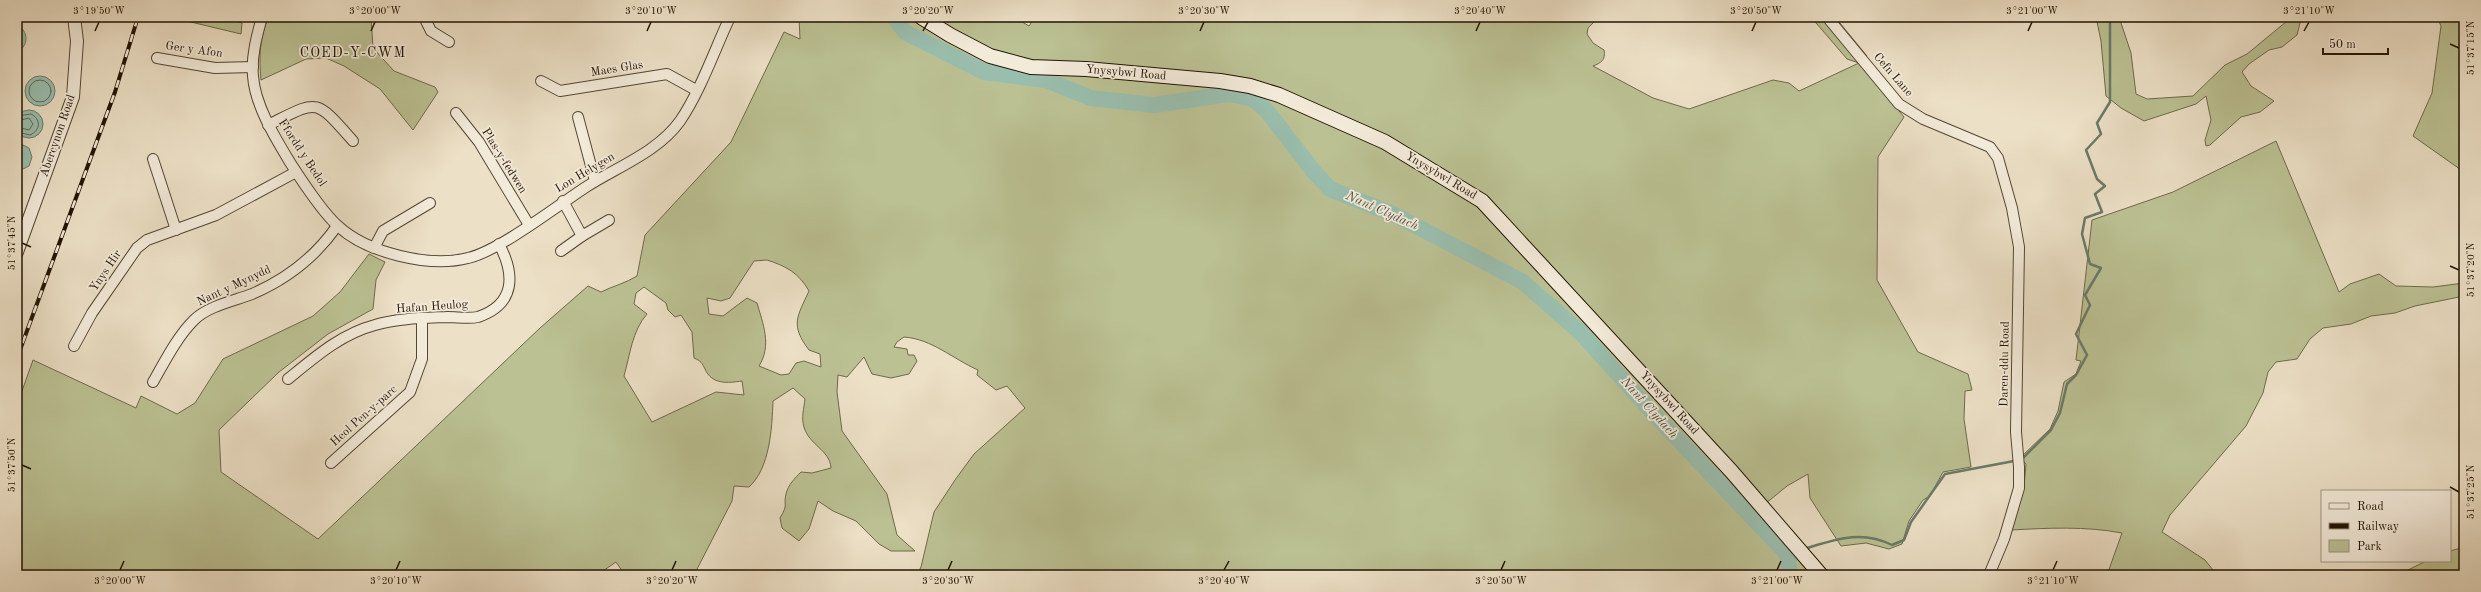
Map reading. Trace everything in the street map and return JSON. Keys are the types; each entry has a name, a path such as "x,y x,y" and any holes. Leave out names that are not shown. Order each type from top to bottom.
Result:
{"main road":[{"name":"Ynysybwl Road","path":"921,17 950,35 990,56 1031,67 1086,69 1220,80 1250,86 1279,95 1385,142 1482,201 1727,466 1821,575"}],"street":[{"name":"Abercynon Road","path":"17,252 73,97 77,41 74,17"},
{"name":"Ffordd y Bedol","path":"262,17 253,67 253,78 268,126 296,172 337,226 353,238 374,248"},
{"path":"424,17 431,31 448,42"},
{"name":"Lon Helygen","path":"374,248 410,258 438,262 469,258 499,244 595,181 647,152 679,122 696,90 730,17"},
{"name":"Cefn Lane","path":"1827,17 1899,104 1923,119 1990,147 1996,152"},
{"name":"Ger y Afon","path":"157,58 215,68 253,67"},
{"name":"Maes Glas","path":"541,81 560,91 667,74 696,90"},
{"path":"268,126 305,107 314,106 326,111 353,141"},
{"name":"Plas-y-fedwen","path":"456,113 479,142 528,225"},
{"path":"578,117 595,181"},
{"name":"Daren-ddu Road","path":"1989,575 2004,540 2018,488 2019,467 2016,432 2019,247 2012,208 1996,152"},
{"path":"153,159 176,230"},
{"name":"Ynys Hir","path":"74,346 92,314 137,248 147,240 216,215 296,172"},
{"path":"563,201 574,224 582,236"},
{"path":"374,248 383,231 430,203"},
{"path":"561,251 582,236 609,220"},
{"name":"Nant y Mynydd","path":"153,382 168,355 194,320 204,313 254,293 287,276 321,249 337,226"},
{"name":"Hafan Heulog","path":"288,379 332,344 375,325 422,318 477,317 498,306 510,287 508,262 499,244"},
{"name":"Heol Pen-y-parc","path":"331,463 410,392 422,359 422,318"}],"green space":[{"path":"170,17 222,17 242,23 241,34"},
{"path":"269,17 371,17 373,48 394,71 435,87 438,92 413,130 380,89 344,66 326,58 306,59 261,80 260,48 263,32"},
{"path":"799,17 1014,17 1029,26 1035,17 1599,17 1588,28 1587,34 1593,43 1604,50 1604,59 1593,66 1653,98 1689,109 1773,80 1789,83 1799,91 1859,63 1847,59 1811,17 1835,17 1867,56 1860,63 1904,117 1878,157 1877,280 1918,352 1968,374 1972,390 1965,391 1964,419 1971,467 1943,472 1930,496 1923,500 1909,521 1902,544 1889,549 1866,543 1841,546 1810,498 1808,474 1787,486 1759,509 1815,575 917,575 921,567 934,512 974,454 1025,408 1007,386 996,390 977,375 978,370 933,345 924,341 904,337 897,342 894,347 907,349 908,355 914,355 917,361 909,374 891,378 872,374 864,357 847,377 838,375 837,392 842,431 887,494 897,535 915,551 891,551 879,544 856,521 833,511 818,501 809,529 799,541 782,528 780,518 785,507 787,491 794,479 801,472 812,473 831,468 827,457 810,438 804,427 803,413 805,399 793,388 773,401 771,435 766,459 756,479 749,487 734,486 732,501 694,575 625,575 616,562 597,575 17,575 17,405 33,360 136,408 141,396 177,414 195,403 223,359 313,316 340,292 369,254 385,262 376,280 373,309 328,334 279,372 219,430 221,472 318,539 540,328 588,286 601,292 637,276 645,235 731,142 784,32 800,39","holes":["767,260 791,271 801,279 809,291 801,308 797,321 797,327 799,334 809,350 820,354 821,367 804,361 796,363 789,374 781,375 759,366 765,350 765,334 757,303 747,298 723,316 709,314 707,298 721,301 730,298 754,261","644,287 666,303 668,310 675,317 681,315 692,332 694,358 701,362 708,374 712,378 721,382 742,381 744,395 716,392 652,422 624,376 635,336 647,314 634,304 636,293"]},
{"path":"2096,17 2119,17 2131,53 2136,94 2147,99 2193,96 2225,65 2247,54 2292,17 2301,19 2297,35 2282,47 2269,50 2249,64 2242,72 2251,86 2274,101 2260,112 2241,117 2210,145 2206,146 2205,140 2211,120 2206,96 2196,104 2144,121 2121,108 2106,96 2101,41"},
{"path":"2437,17 2464,17 2464,172 2413,136 2432,93 2441,26"},
{"path":"2276,141 2339,292 2350,284 2379,274 2396,286 2433,287 2464,283 2464,296 2415,306 2395,313 2371,316 2351,324 2323,328 2310,339 2297,359 2276,362 2268,372 2263,393 2246,426 2170,515 2162,532 2205,560 2217,575 2107,575 2122,533 2080,528 2011,530 2024,487 2026,464 2020,458 2050,429 2058,411 2064,382 2076,374 2081,361 2076,360 2092,220 2173,192"},
{"path":"2464,547 2464,575 2398,575 2424,562 2451,562 2451,551"}],"water":[{"path":"17,25 24,31 26,38 24,46 17,52"},
{"path":"40,76 51,80 55,91 51,102 40,106 29,102 25,91 29,80"},
{"path":"29,110 39,114 43,124 39,134 29,138 19,134 15,124 19,114"},
{"path":"17,142 29,148 32,157 29,166 17,172"}],"waterway":[{"name":"Nant Clydach","path":"894,17 905,32 984,72 1046,80 1091,98 1154,105 1229,94 1253,99 1267,111 1315,173 1330,189 1395,215 1523,282 1581,333 1652,412 1787,554 1790,575"},
{"path":"2022,459 2051,430 2060,413 2067,384 2076,375 2087,355 2076,334 2090,305 2085,295 2101,268 2090,264 2082,234 2085,218 2102,212 2095,194 2105,186 2097,179 2086,150 2101,134 2097,123 2110,102 2110,17"},
{"path":"1807,548 1839,539 1860,537 1881,540 1892,545 1904,540 1911,522 1945,474 2014,461"},
{"name":"Nant Clydach","path":"1787,554 1794,553"}],"railway":[{"path":"17,358 115,92 138,17"}],"district":[{"name":"COED-Y-CWM","path":"353,53"}]}
